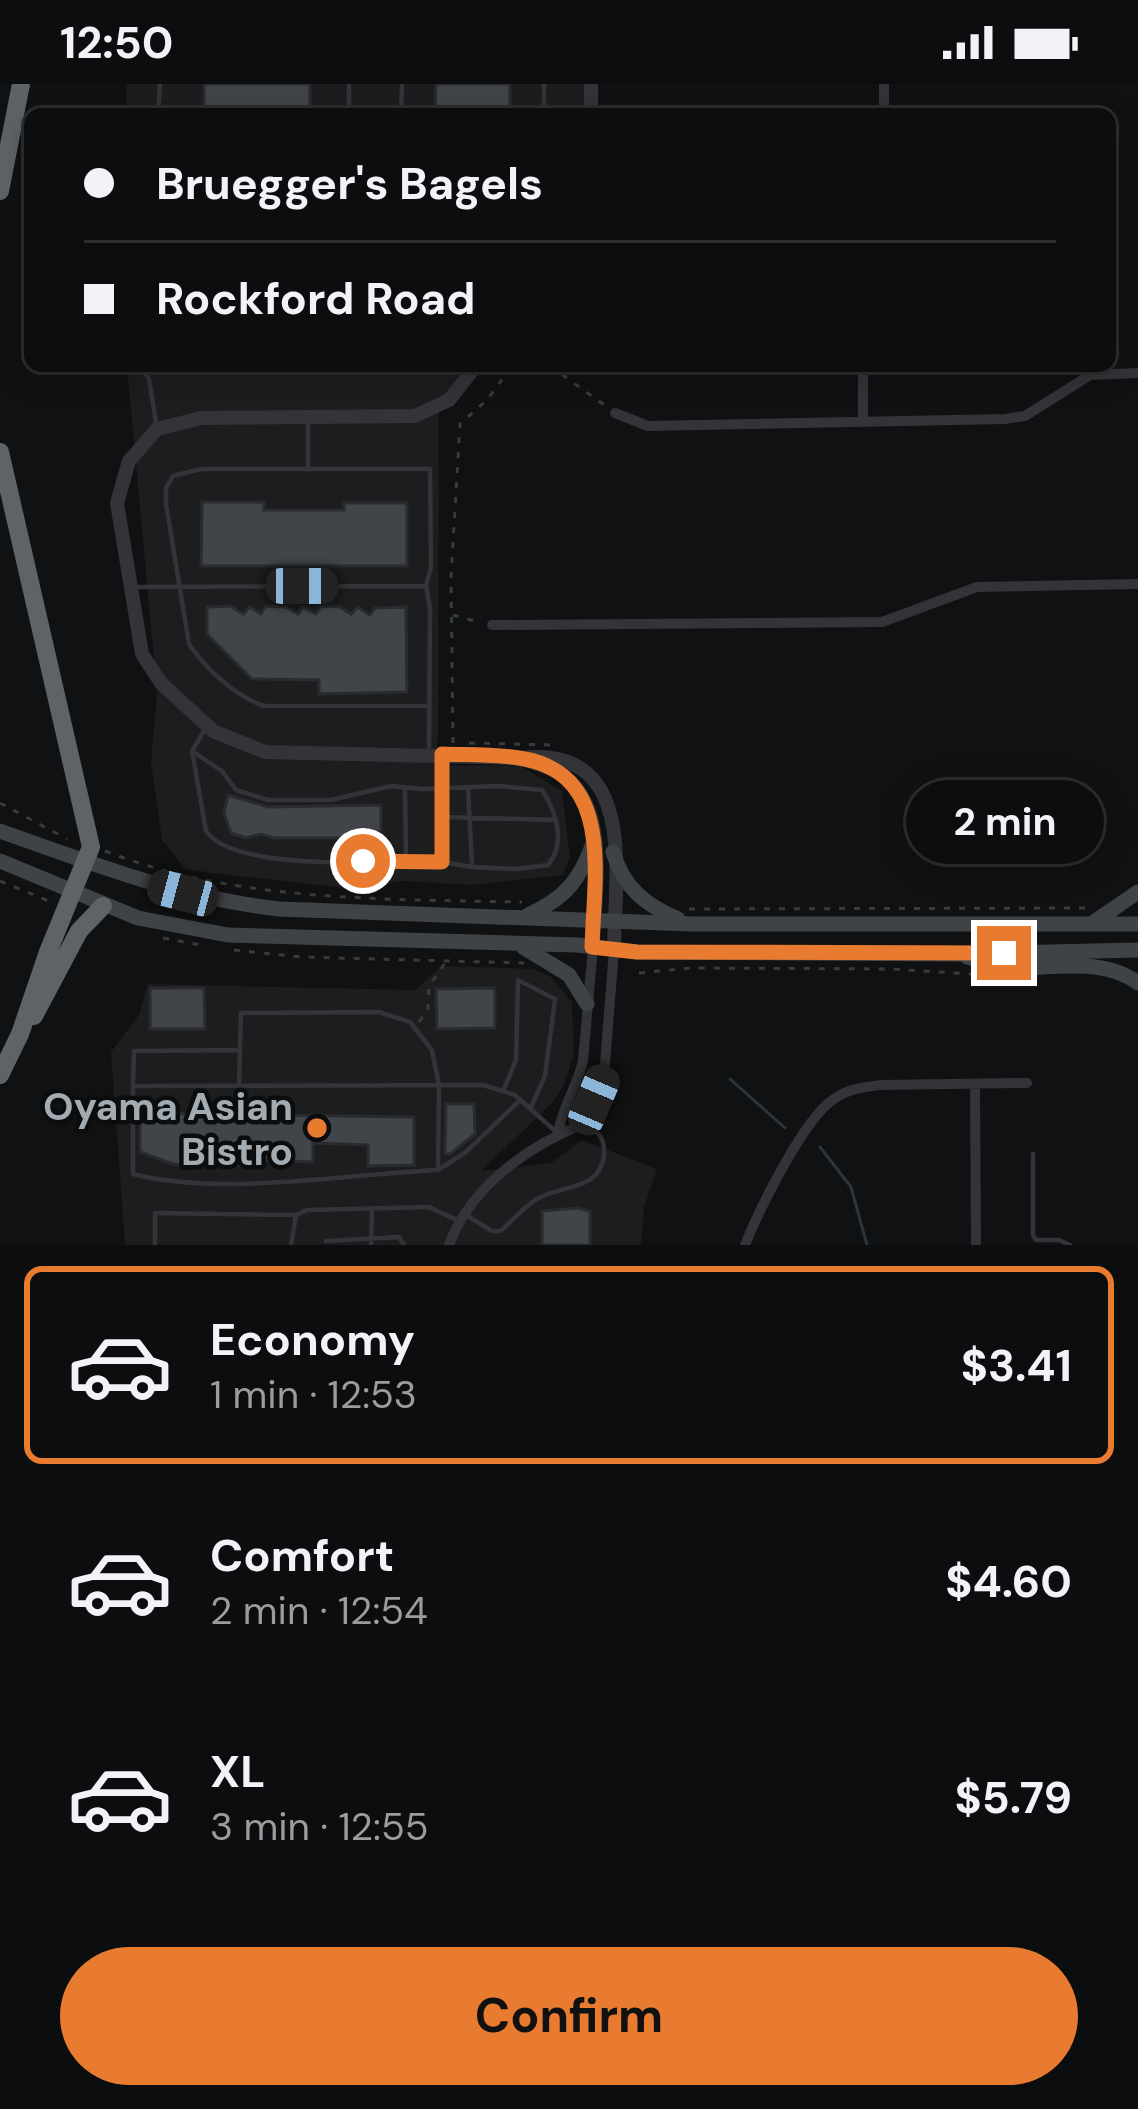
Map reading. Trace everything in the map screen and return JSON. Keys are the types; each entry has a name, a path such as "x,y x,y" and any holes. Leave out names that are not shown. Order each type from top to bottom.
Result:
{"highway":[{"path":"0,191 21,84"},
{"path":"0,452 91,847 0,1075"},
{"path":"20,1034 39,1010 79,931 103,906"}],"main road":[{"path":"0,831 159,887 244,905 692,924 1093,916 1138,924"},
{"path":"520,919 571,890 594,841"},
{"path":"614,852 620,877 638,895 660,911 692,924"},
{"path":"0,861 138,918 228,935 614,950 958,954 1138,950"},
{"path":"1093,916 1138,892"},
{"path":"521,945 569,975 587,1004"},
{"path":"958,954 998,968 1097,968 1122,973 1138,983"}],"street":[{"path":"449,1245 461,1217 482,1189 558,1134 583,1124 604,1076 614,950 614,852 609,804 602,786 552,755 265,752 207,726 150,669 137,637 117,503 129,461 157,429 201,418 399,418 428,412 449,400 471,372"},
{"path":"863,372 863,422"},
{"path":"615,412 648,426 1014,418 1090,375 1138,374"},
{"path":"491,625 882,622 977,587 1138,584"},
{"path":"521,758 547,767 574,785 590,817 594,841 583,1060 579,1079 561,1111 558,1134"},
{"path":"745,1245 818,1113 848,1091 880,1085 1027,1083"},
{"path":"975,1084 976,1245"}],"lane":[{"path":"144,372 157,429"},
{"path":"308,418 308,470"},
{"path":"429,706 264,706 247,700 189,644 166,504 166,488 173,476 201,469 430,470 429,706 441,751 442,862"},
{"path":"130,587 426,586"},
{"path":"191,751 222,771 236,790 268,800 331,800 391,786 542,790 556,820 557,853 548,865 516,869 442,862 276,861 213,841 206,831 191,751 207,726"},
{"path":"405,787 406,861"},
{"path":"468,788 472,867"},
{"path":"442,817 556,820"},
{"path":"504,1088 516,1060 518,980 555,999 545,1076 531,1107"},
{"path":"239,1086 241,1012 379,1012 410,1022 431,1050 439,1085 438,1170"},
{"path":"240,1050 134,1051 133,1174 165,1182 334,1180 438,1170 466,1152 521,1099"},
{"path":"133,1087 504,1088 558,1134"},
{"path":"155,1245 155,1213 296,1215 307,1210 429,1207 500,1232 533,1201 559,1188 590,1181 600,1170 603,1144 595,1129 583,1124"},
{"path":"1033,1154 1033,1235 1036,1240 1070,1245"},
{"path":"371,1242 372,1208"},
{"path":"291,1245 296,1215"},
{"path":"326,1241 399,1237 404,1245"}],"path":[{"path":"441,751 460,424 487,400 508,372"},
{"path":"558,372 615,412"},
{"path":"451,614 491,625"},
{"path":"0,803 72,841"},
{"path":"105,850 187,875 271,890 534,902"},
{"path":"0,881 50,902"},
{"path":"678,907 1093,916"},
{"path":"147,934 204,946"},
{"path":"224,949 301,957 538,965"},
{"path":"415,1029 428,1010 429,986 446,961"},
{"path":"639,973 691,968 890,969 989,975"}],"shaded area":[{"path":"127,84 592,84 592,108 126,108"},
{"path":"128,372 470,372 439,408 438,739 434,766 519,765 562,791 570,857 563,875 472,885 405,881 346,888 186,870 162,840 151,763 157,692"},
{"path":"441,966 533,969 551,977 572,1002 574,1055 563,1087 481,1171 551,1163 582,1140 657,1169 644,1207 641,1245 125,1245 111,1052 139,1015 148,984 415,990"}],"building":[{"path":"204,84 310,84 310,108 204,108"},
{"path":"436,84 510,84 510,108 435,108"},
{"path":"202,502 264,502 264,510 344,510 344,503 407,503 407,566 201,566"},
{"path":"231,606 243,614 250,607 261,614 266,606 286,607 298,614 303,607 316,614 321,606 340,607 351,614 358,607 370,615 375,608 406,607 407,692 319,694 319,680 252,679 207,634 207,607"},
{"path":"228,795 268,807 381,805 381,830 373,838 261,834 246,838 231,833 224,813"},
{"path":"150,988 204,988 205,1029 150,1029"},
{"path":"495,988 495,1028 437,1029 436,989"},
{"path":"446,1104 474,1104 475,1134 450,1154 445,1154"},
{"path":"140,1113 414,1117 414,1165 368,1166 368,1145 313,1143 313,1162 173,1164 140,1152"},
{"path":"542,1211 590,1211 590,1245 542,1245"}],"waterway":[{"path":"730,1079 785,1128"},
{"path":"820,1147 851,1187 867,1245"}],"place":[{"name":"Oyama Asian Bistro","path":"317,1128"}],"route":[{"path":"363,861 442,862 442,754 521,758 565,776 583,798 594,841 592,947 637,952 1004,953"}]}
